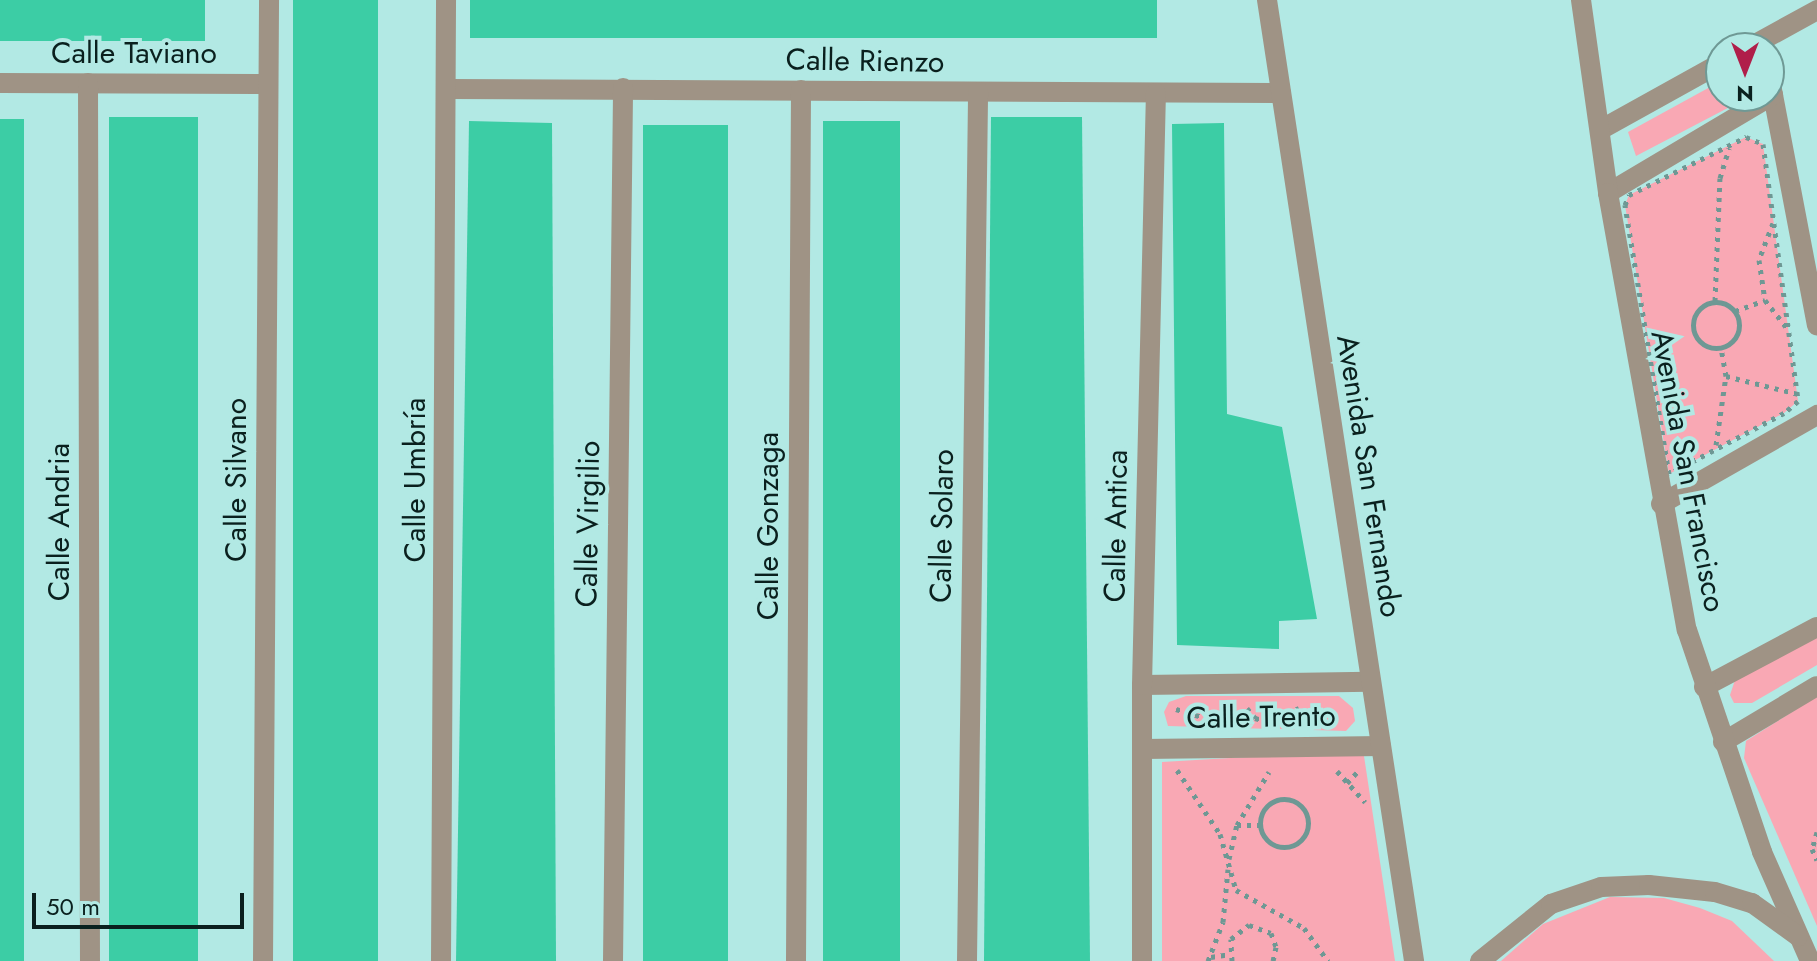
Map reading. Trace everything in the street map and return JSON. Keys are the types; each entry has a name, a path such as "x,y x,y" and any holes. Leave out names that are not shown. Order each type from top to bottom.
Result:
{"street":[{"name":"Calle Silvano","path":"263,961 269,0"},
{"name":"Calle Umbría","path":"441,961 448,89 446,0"},
{"name":"Avenida San Fernando","path":"1267,0 1414,961"},
{"name":"Avenida San Francisco","path":"1581,0 1608,193 1661,504 1704,687 1798,936"},
{"path":"1780,32 1817,10"},
{"path":"1600,130 1705,72"},
{"name":"Calle Taviano","path":"0,83 268,84"},
{"name":"Calle Andria","path":"88,83 90,961"},
{"name":"Calle Virgilio","path":"613,961 623,88"},
{"name":"Calle Rienzo","path":"448,89 1281,93"},
{"name":"Calle Gonzaga","path":"796,961 801,90"},
{"name":"Calle Solaro","path":"967,961 978,92"},
{"name":"Calle Antica","path":"1142,961 1142,685 1156,93"},
{"path":"1608,193 1744,112"},
{"path":"1778,112 1809,225 1817,325"},
{"path":"1661,504 1817,415"},
{"path":"1704,687 1817,627"},
{"name":"Calle Trento","path":"1142,685 1369,682"},
{"path":"1723,742 1817,686"},
{"name":"Calle Trento","path":"1142,749 1381,746"},
{"path":"1480,961 1551,904 1601,887 1715,892 1752,903 1798,936 1810,961"}],"path":[{"path":"1746,137 1763,144 1774,220 1798,394 1784,413 1669,474 1625,205 1629,195 1746,137"},
{"path":"1715,301 1720,178 1731,142"},
{"path":"1774,220 1759,260 1765,300 1789,330"},
{"path":"1715,301 1735,311 1765,300"},
{"path":"1715,301 1696,313 1693,328 1700,342 1721,348"},
{"path":"1721,348 1738,333 1735,311"},
{"path":"1715,450 1726,376 1721,348"},
{"path":"1726,376 1798,394"},
{"path":"1167,706 1213,720 1245,707 1269,722 1304,706"},
{"path":"1169,759 1203,802 1236,890 1304,928 1328,961"},
{"path":"1326,759 1372,809"},
{"path":"1347,783 1365,764"},
{"path":"1271,769 1237,825 1228,864 1223,922 1209,959 1230,958 1235,932 1257,925 1275,939 1273,961"},
{"path":"1284,799 1304,809 1309,824 1303,839 1289,847 1273,845 1260,825 1264,810 1284,799"},
{"path":"1237,825 1260,825"},
{"path":"1817,832 1812,849 1817,860"}],"shaded area":[{"path":"1705,90 1705,112 1720,112 1636,156 1628,132"},
{"path":"1746,137 1763,144 1798,401 1784,413 1669,474 1625,205 1629,195"},
{"path":"1817,637 1817,665 1752,703 1734,703 1730,695 1735,680"},
{"path":"1186,696 1339,696 1353,708 1355,721 1346,731 1168,726 1164,712 1169,702"},
{"path":"1817,696 1817,926 1744,758 1746,741"},
{"path":"1280,755 1364,756 1395,961 1162,961 1162,762"},
{"path":"1610,897 1664,898 1700,908 1732,921 1774,961 1501,961 1543,924"}],"building":[{"path":"0,0 205,0 205,41 0,41"},
{"path":"293,0 378,0 378,961 293,961"},
{"path":"470,0 1157,0 1157,38 470,38"},
{"path":"109,117 198,117 198,961 109,961"},
{"path":"991,117 1082,117 1090,961 984,961"},
{"path":"0,119 24,119 24,961 0,961"},
{"path":"469,121 552,123 556,961 456,961"},
{"path":"823,121 900,121 900,961 823,961"},
{"path":"1224,123 1227,414 1282,427 1317,619 1279,621 1279,649 1177,645 1172,124"},
{"path":"643,125 728,125 728,961 643,961"}]}
